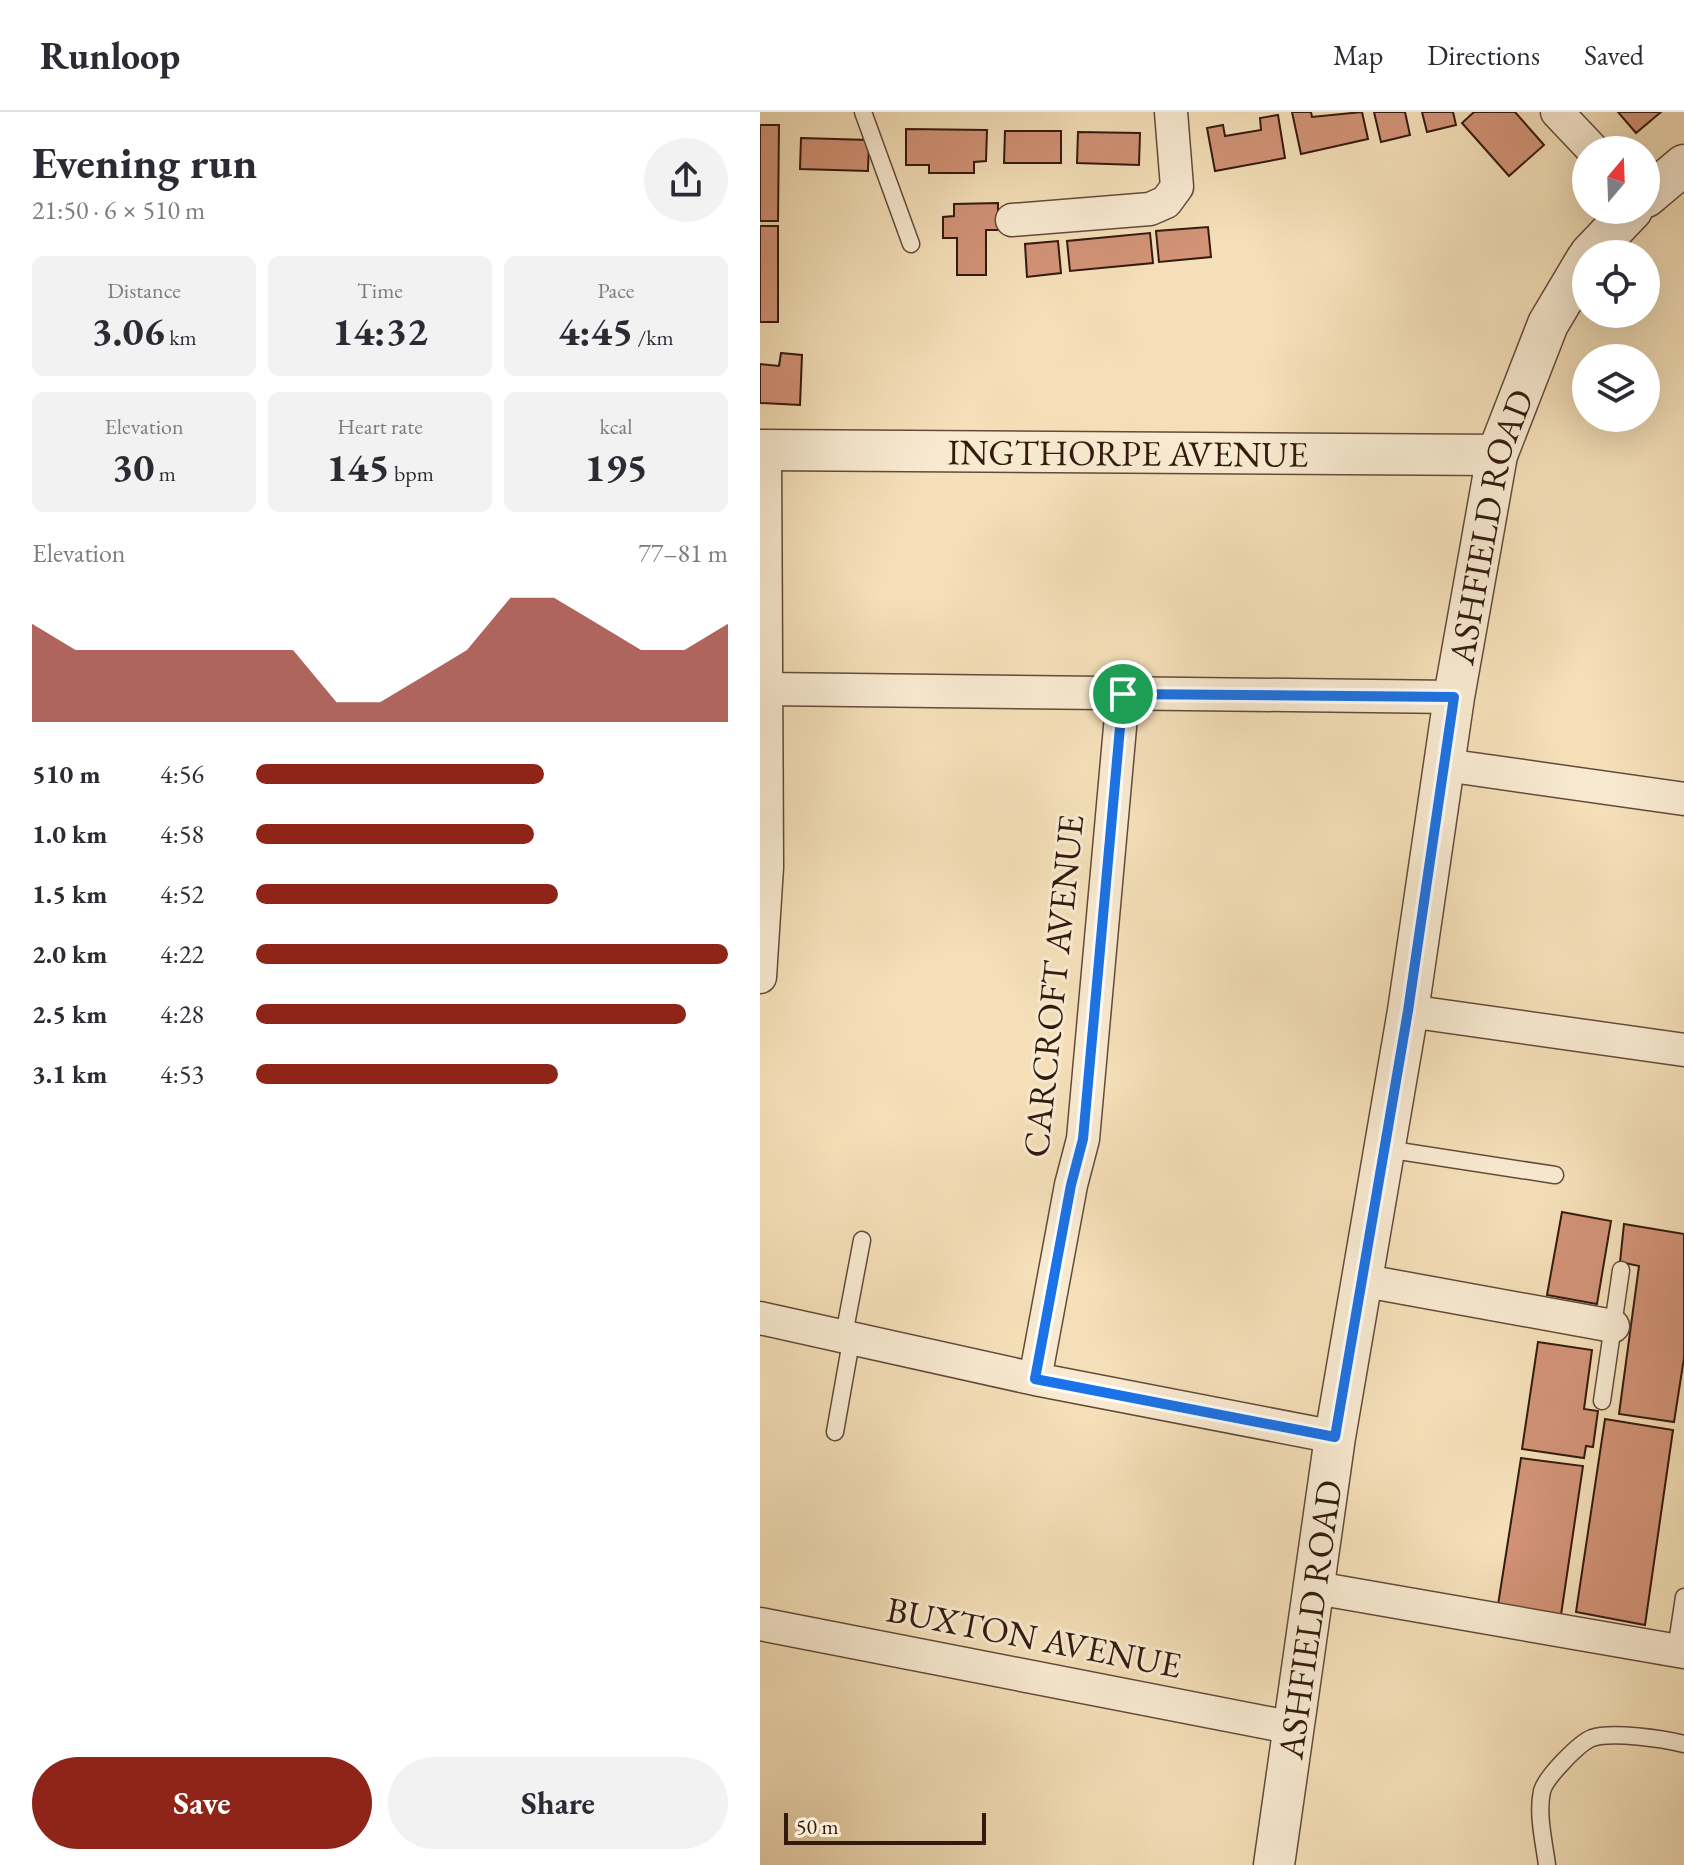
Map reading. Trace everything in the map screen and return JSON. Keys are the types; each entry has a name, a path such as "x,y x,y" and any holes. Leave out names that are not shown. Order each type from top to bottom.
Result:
{"street":[{"path":"1012,221 1150,209 1166,202 1177,187 1171,112"},
{"path":"1557,112 1580,136"},
{"path":"1660,185 1684,165"},
{"path":"1603,240 1619,224"},
{"name":"ASHFIELD ROAD","path":"1274,1865 1316,1588 1335,1437 1408,1011 1454,697 1497,455 1548,324 1572,284"},
{"path":"760,977 766,880 764,761 768,689 763,450"},
{"name":"INGTHORPE AVENUE","path":"763,450 1497,455"},
{"path":"768,689 1454,697"},
{"name":"CARCROFT AVENUE","path":"1035,1379 1071,1185 1083,1139 1123,694"},
{"path":"1445,765 1684,799"},
{"path":"1408,1011 1684,1050"},
{"path":"1360,1280 1613,1326"},
{"path":"760,1318 848,1335 1035,1379 1335,1437"},
{"path":"1316,1588 1680,1651"},
{"name":"BUXTON AVENUE","path":"760,1624 1294,1728"}],"lane":[{"path":"863,112 911,244"},
{"path":"1384,1149 1555,1175"},
{"path":"835,1432 862,1240"},
{"path":"1602,1401 1621,1270"},
{"path":"1680,1651 1684,1597"},
{"path":"1547,1865 1542,1790 1566,1759 1592,1738 1658,1737 1684,1744"}],"building":[{"path":"1292,112 1311,112 1312,117 1362,112 1368,139 1301,154"},
{"path":"1374,112 1405,112 1410,135 1381,142"},
{"path":"1422,112 1453,112 1456,125 1427,132"},
{"path":"1474,112 1515,112 1544,145 1509,176 1462,123"},
{"path":"1618,112 1661,112 1636,133"},
{"path":"1278,115 1285,158 1215,171 1207,128 1223,125 1225,136 1261,130 1260,118"},
{"path":"760,125 779,125 778,221 760,221"},
{"path":"906,129 987,130 986,161 974,162 974,173 929,173 929,165 906,165"},
{"path":"1005,131 1061,131 1061,163 1004,163"},
{"path":"1078,132 1140,133 1139,165 1077,163"},
{"path":"801,138 869,140 868,171 800,169"},
{"path":"998,203 998,230 986,230 986,275 957,275 957,238 943,238 943,217 954,216 954,204"},
{"path":"760,226 778,226 778,322 760,322"},
{"path":"1208,227 1211,257 1159,262 1156,231"},
{"path":"1150,233 1153,263 1070,271 1067,241"},
{"path":"1058,241 1061,273 1027,277 1025,244"},
{"path":"781,353 802,355 800,405 760,403 760,364 779,366"},
{"path":"1562,1212 1611,1221 1597,1304 1547,1295"},
{"path":"1624,1224 1684,1234 1684,1358 1674,1422 1619,1414 1639,1266 1620,1262"},
{"path":"1538,1342 1592,1350 1584,1409 1598,1411 1593,1447 1586,1446 1584,1458 1522,1449"},
{"path":"1605,1419 1673,1430 1645,1625 1576,1612"},
{"path":"1521,1458 1583,1466 1561,1615 1498,1605"}],"route":[{"path":"1123,694 1454,697 1408,1011 1335,1437 1035,1379 1071,1185 1083,1139 1123,694"}]}
